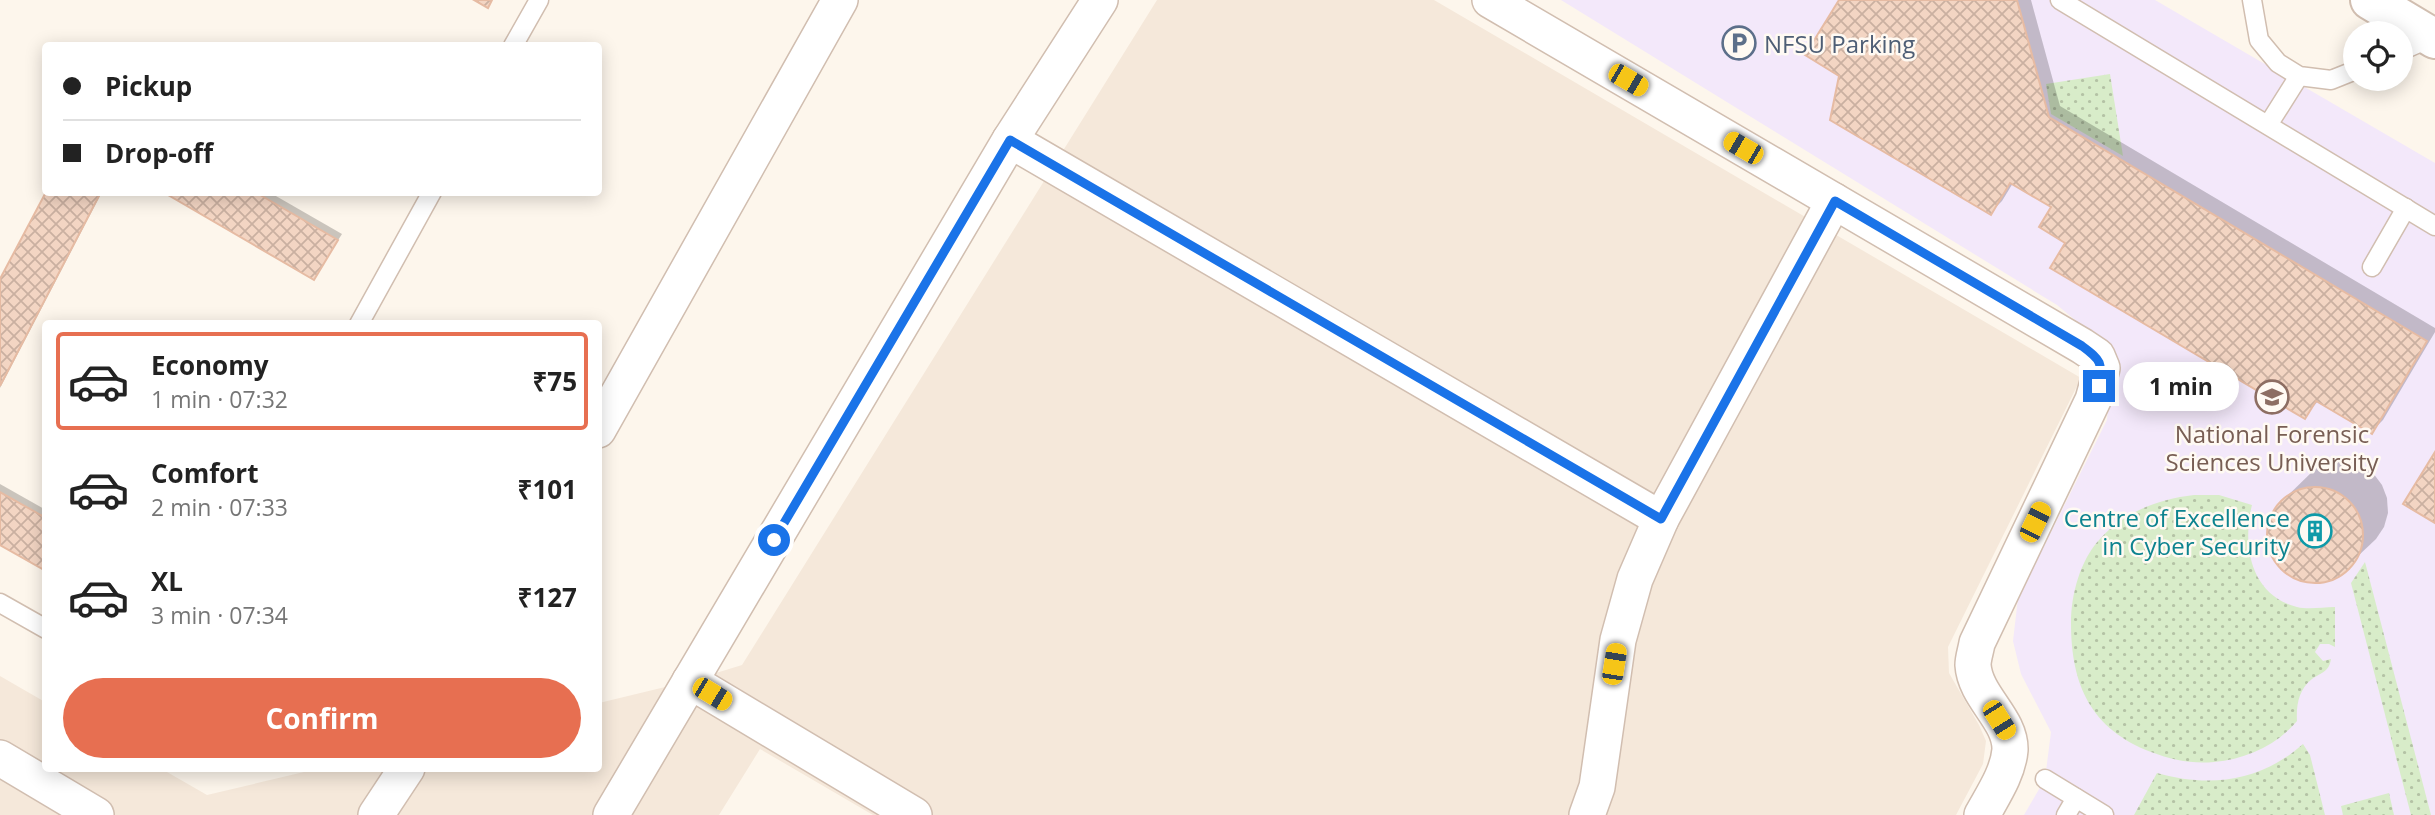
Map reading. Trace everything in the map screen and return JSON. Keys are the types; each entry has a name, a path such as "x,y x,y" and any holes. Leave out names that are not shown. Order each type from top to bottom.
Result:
{"street":[{"path":"602,423 840,0"},
{"path":"611,815 1010,140 1100,0"},
{"path":"1490,0 2097,356 2102,368 2094,400 1977,643 1973,665 1978,684 2008,734 2010,748 2007,766 1982,815"},
{"path":"2370,0 2423,42"},
{"path":"1010,140 1661,519"},
{"path":"1587,815 1597,787 1618,640 1635,579 1661,519 1835,201"},
{"path":"690,681 914,815"},
{"path":"0,758 96,815"},
{"path":"376,815 404,772"}],"lane":[{"path":"515,42 538,0"},
{"path":"2060,0 2435,226"},
{"path":"2252,0 2259,40 2278,63 2299,76 2331,80 2343,75"},
{"path":"2268,125 2299,76"},
{"path":"361,320 430,196"},
{"path":"2372,267 2406,208"},
{"path":"0,603 42,627"},
{"path":"2045,779 2104,815"},
{"path":"2066,815 2076,798"}],"shaded area":[{"path":"1157,0 1434,0 2081,378 1948,647 1949,673 1986,741 1983,764 1956,815 873,815 760,749 719,815 0,815 0,676 42,700 42,772 167,772 207,795 304,772 602,772 602,702 742,665"},
{"name":"National Forensic Sciences University","path":"1561,0 2155,0 2435,163 2435,815 2024,815 2045,779 2051,732 2021,674 2013,641 2018,598 2107,420 2111,373 2097,338 2057,305"}],"green space":[{"path":"2110,74 2123,156 2051,114 2046,84"},
{"path":"2194,495 2219,495 2252,505 2249,552 2259,580 2269,592 2281,601 2297,607 2335,607 2335,647 2320,644 2315,652 2323,661 2331,659 2330,663 2327,669 2312,679 2301,692 2297,721 2280,738 2260,750 2238,758 2214,762 2190,762 2167,757 2130,742 2113,731 2088,702 2080,685 2072,645 2071,612 2075,590 2082,567 2093,547 2109,530 2131,514 2168,500"},
{"path":"2365,562 2431,815 2411,815 2351,583"},
{"path":"2303,744 2310,755 2325,815 2134,815 2157,773 2196,780 2234,778 2270,767"},
{"path":"2389,793 2394,815 2343,815 2341,806"}],"building":[{"path":"474,0 492,0 488,8"},
{"path":"1839,0 2017,0 2049,117 2427,341 2372,434 2316,401 2305,419 2050,268 2065,243 2039,227 2051,207 2010,183 1991,215 1830,120 1839,76 1805,55"},
{"path":"44,196 99,196 0,386 0,279"},
{"path":"170,196 262,196 338,240 314,280"},
{"path":"2435,452 2435,523 2403,504"},
{"name":"Centre of Excellence in Cyber Security","path":"2315,487 2333,491 2349,501 2359,517 2363,535 2359,553 2349,569 2333,579 2315,583 2297,579 2281,569 2271,553 2267,535 2271,517 2281,501 2297,491"},
{"path":"0,492 42,516 42,569 0,545"}],"place":[{"name":"NFSU Parking","path":"1739,43"},
{"name":"National Forensic Sciences University","path":"2272,397"},
{"name":"Centre of Excellence in Cyber Security","path":"2315,531"}],"route":[{"path":"774,540 1010,140 1661,519 1835,201 2097,356 2102,368 2099,386"}]}
